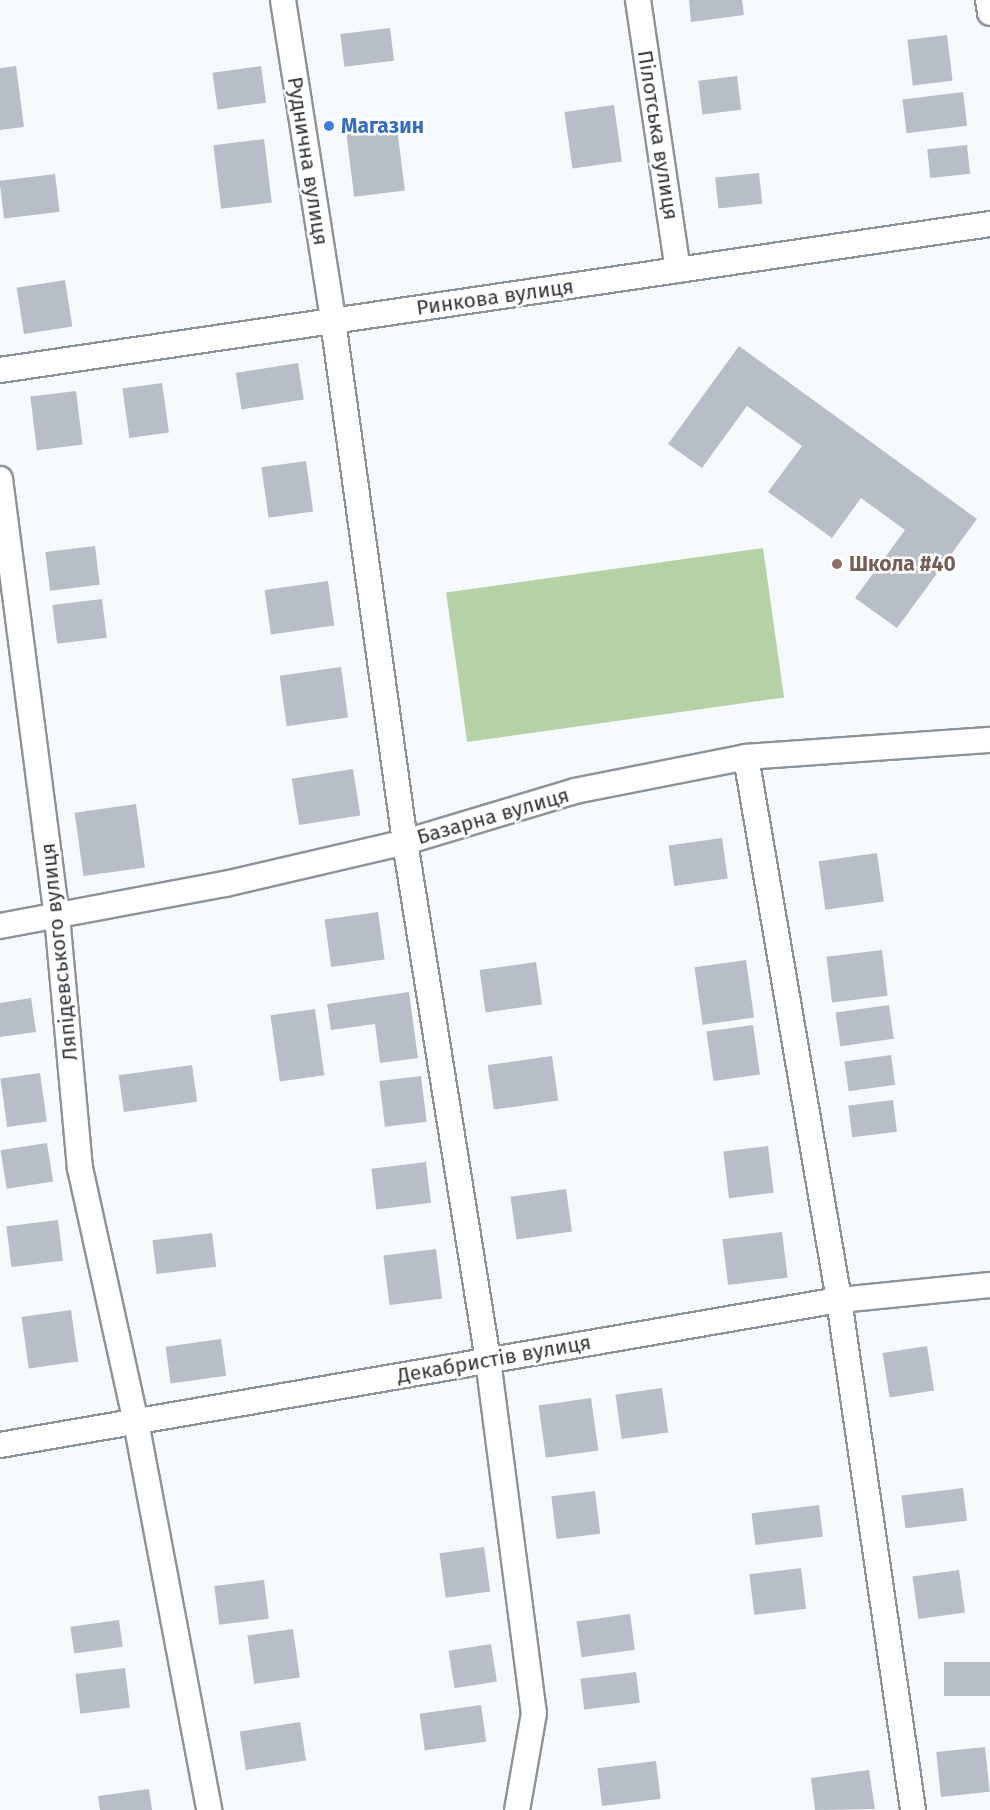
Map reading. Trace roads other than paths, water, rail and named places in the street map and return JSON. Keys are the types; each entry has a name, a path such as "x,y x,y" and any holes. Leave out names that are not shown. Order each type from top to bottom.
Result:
{"street":[{"name":"Руднична вулиця","path":"283,0 333,321 405,842 488,1360 534,1713 517,1810"},
{"name":"Пілотська вулиця","path":"638,0 678,270"},
{"path":"988,0 990,14"},
{"name":"Ринкова вулиця","path":"0,370 990,224"},
{"name":"Ляпідевського вулиця","path":"0,479 57,916 80,1168 136,1422 209,1810"},
{"name":"Базарна вулиця","path":"0,926 225,884 405,842 575,791 746,757 990,740"},
{"path":"746,757 839,1300 913,1810"},
{"name":"Декабристів вулиця","path":"0,1445 839,1300 990,1285"}],"place":[{"name":"Магазин","path":"329,126"},
{"name":"Школа #40","path":"837,564"}]}
